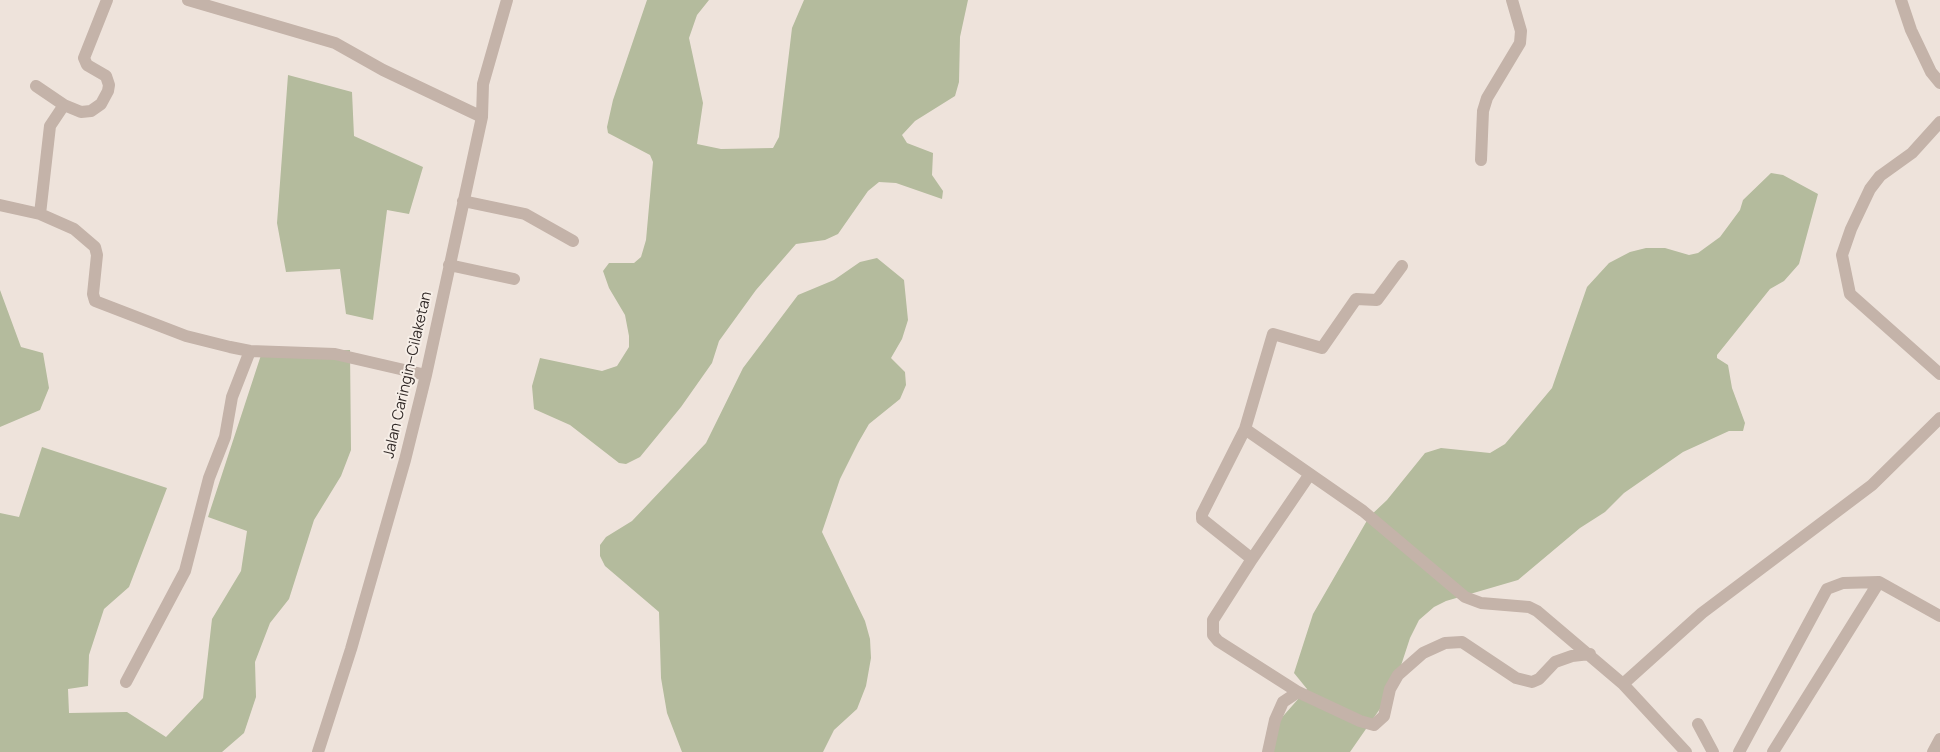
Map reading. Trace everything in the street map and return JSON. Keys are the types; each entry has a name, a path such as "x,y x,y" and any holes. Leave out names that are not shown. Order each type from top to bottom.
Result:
{"street":[{"path":"36,86 64,105 80,112 91,112 101,104 108,91 109,85 106,76 87,65 84,58 107,0"},
{"path":"188,0 335,43 383,70 482,117"},
{"name":"Jalan Caringin–Cilaketan","path":"323,750 405,460 426,375 482,117 483,84 507,0"},
{"path":"1480,160 1483,112 1487,98 1520,43 1520,31 1512,0"},
{"path":"1901,0 1911,30 1931,72 1940,83"},
{"path":"40,214 50,126 64,105"},
{"path":"1940,122 1912,153 1880,176 1870,189 1851,229 1842,255 1850,294 1940,374"},
{"path":"463,201 525,214 573,241"},
{"path":"0,204 40,214 74,229 95,247 98,255 93,294 95,301 186,336 250,351 335,354 426,375"},
{"path":"449,265 514,280"},
{"path":"1252,559 1202,519 1202,514 1245,429 1273,334 1322,348 1356,299 1377,300 1402,266"},
{"path":"126,682 185,571 209,478 225,437 232,397 250,351"},
{"path":"1623,684 1702,613 1872,485 1940,418"},
{"path":"1245,429 1363,511 1465,597 1481,602 1528,607 1537,611 1590,654 1623,684 1686,752"},
{"path":"1310,474 1252,559 1214,620 1212,635 1218,641 1298,692 1360,721 1374,725 1384,716 1390,689 1398,675 1423,653 1445,643 1462,642 1516,678 1532,682 1539,679 1555,662 1572,656 1590,654"},
{"path":"1773,752 1879,582"},
{"path":"1739,752 1827,589 1842,583 1879,582 1940,616"},
{"path":"1268,752 1275,720 1282,702 1298,692"},
{"path":"1698,724 1713,752"},
{"path":"1933,752 1940,739"}],"green space":[{"path":"647,0 709,0 697,15 689,38 703,103 697,144 721,149 773,148 779,137 792,28 804,0 968,0 960,37 959,82 955,96 915,121 902,135 907,143 933,153 932,175 943,191 942,199 896,183 879,182 868,191 838,234 825,240 796,244 756,290 719,341 712,363 681,407 640,457 626,464 619,463 570,425 534,409 532,386 540,358 602,371 617,366 629,347 625,315 609,288 603,271 609,263 634,263 641,257 646,240 653,162 650,155 608,133 607,127 613,100"},
{"path":"288,75 352,92 354,136 423,167 409,214 387,210 373,320 346,314 340,269 286,272 277,223"},
{"path":"1771,173 1783,175 1818,194 1799,264 1784,281 1770,289 1717,355 1717,358 1728,365 1732,388 1745,423 1743,431 1729,431 1683,452 1624,493 1605,512 1580,528 1518,580 1446,601 1434,607 1419,620 1410,638 1393,690 1350,752 1272,752 1277,723 1307,689 1294,673 1313,614 1369,517 1387,500 1425,453 1441,448 1490,453 1505,444 1552,388 1587,287 1609,263 1630,252 1646,248 1665,248 1689,255 1698,253 1720,237 1740,210 1743,200"},
{"path":"877,258 904,280 908,320 902,339 891,358 905,372 906,385 900,399 869,424 858,443 840,479 822,532 865,621 870,639 871,658 866,686 857,709 834,730 823,752 682,752 667,713 661,678 659,612 605,566 600,556 600,545 606,537 632,521 706,443 743,368 798,295 834,280 860,262"},
{"path":"0,290 21,347 43,353 49,388 40,410 0,427"},
{"path":"350,350 351,450 341,476 314,520 289,599 270,623 255,662 256,697 244,733 222,752 0,752 0,513 19,517 42,447 167,488 129,587 104,609 89,655 88,686 68,689 69,713 127,712 166,737 203,698 212,619 241,571 247,531 208,517 262,352"}]}
